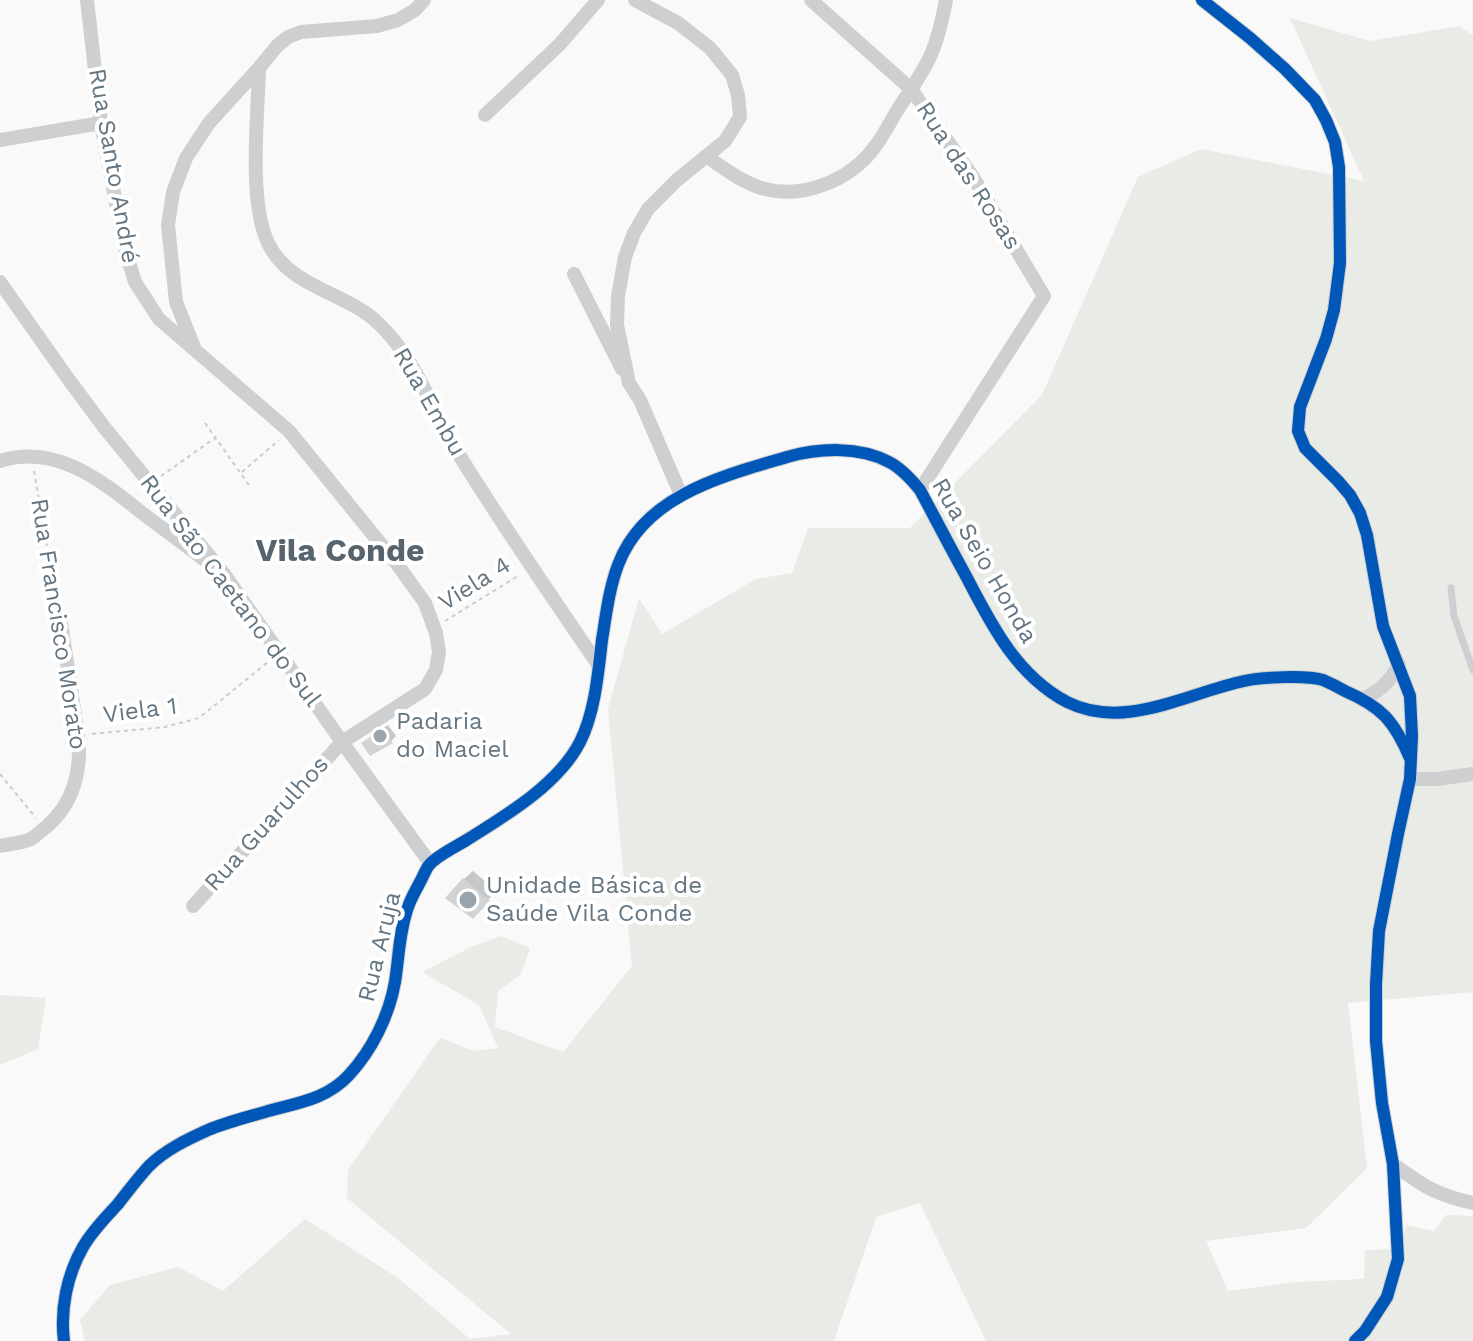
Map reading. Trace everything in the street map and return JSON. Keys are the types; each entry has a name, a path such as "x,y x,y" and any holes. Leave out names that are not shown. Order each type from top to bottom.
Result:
{"street":[{"name":"Rua Santo André","path":"87,0 101,123 124,246 135,282 159,319 289,431 397,564 425,603 434,628 439,652 436,670 425,689 342,742"},
{"path":"196,351 176,302 168,225 173,192 186,158 209,123 288,37 301,32 377,26 398,20 415,10 424,0"},
{"path":"485,115 560,44 598,0"},
{"path":"629,383 617,325 625,257 634,233 648,209 677,180 725,141 740,117 732,75 710,48 678,23 635,0"},
{"name":"Rua das Rosas","path":"811,0 911,89 973,177 1044,296 920,490"},
{"path":"706,156 763,189 790,192 824,185 851,171 873,150 928,60 939,34 946,0"},
{"path":"1202,0 1274,59 1315,100 1335,142 1339,167 1340,263 1334,310 1300,407 1298,431 1305,448 1350,495 1360,513 1367,535 1383,626 1410,696 1410,779 1379,931 1376,984 1376,1041 1382,1103 1393,1164 1398,1259 1387,1297 1355,1341"},
{"name":"Rua Embu","path":"259,68 256,179 259,212 268,244 286,268 316,289 363,310 381,325 409,359 459,454 599,666"},
{"path":"0,140 101,123"},
{"path":"574,274 640,400 681,495"},
{"name":"Rua São Caetano do Sul","path":"0,282 69,380 224,574 430,863"},
{"name":"Rua Seio Honda","path":"599,666 607,603 618,564 631,539 656,512 681,495 720,477 799,454 858,451 890,462 920,490 992,626 1016,661 1067,702 1099,712 1118,713 1146,709 1245,680 1271,677 1320,679 1371,703 1393,725 1410,758"},
{"path":"0,461 32,456 60,461 97,478 224,574"},
{"name":"Rua Francisco Morato","path":"0,846 31,839 54,820 69,799 77,777 80,754 78,735 60,616"},
{"path":"1363,699 1384,687 1399,664"},
{"path":"430,863 503,817 568,762 581,741 589,718 599,666"},
{"name":"Rua Guarulhos","path":"193,906 342,742"},
{"path":"1410,779 1473,774"},
{"name":"Rua Aruja","path":"64,1341 63,1309 70,1274 83,1246 151,1164 210,1129 313,1100 348,1077 367,1052 387,1013 408,905 430,863"},
{"path":"1393,1164 1425,1187 1449,1198 1473,1203"}],"lane":[{"path":"1451,588 1454,616 1473,670"}],"path":[{"path":"205,423 251,488"},
{"path":"241,473 289,431"},
{"path":"151,484 215,438"},
{"path":"0,774 45,828"}],"shaded area":[{"path":"1290,18 1370,41 1459,26 1473,35 1473,992 1348,1003 1367,1168 1306,1228 1206,1241 1228,1291 1296,1282 1364,1279 1365,1250 1401,1249 1406,1225 1434,1231 1446,1215 1473,1216 1473,1341 986,1341 920,1203 876,1217 834,1341 85,1341 80,1320 110,1285 178,1267 223,1291 305,1219 398,1278 470,1339 511,1334 347,1198 348,1170 440,1038 474,1051 498,1048 479,1005 422,972 471,947 501,936 530,948 521,974 498,991 495,1027 563,1052 632,966 608,709 639,598 662,634 756,579 792,573 808,528 910,528 1042,395 1138,177 1201,149 1364,181"},
{"path":"0,995 46,998 38,1049 0,1065"}],"building":[{"name":"Padaria do Maciel","path":"382,729 393,743 370,756 361,743"},
{"name":"Unidade Básica de Saúde Vila Conde","path":"463,878 490,901 473,919 445,898"}],"cycle path":[{"path":"1202,0 1250,38 1315,100 1335,142 1339,167 1340,263 1334,310 1300,407 1298,431 1305,448 1350,495 1360,513 1367,535 1383,626 1410,696 1410,779 1379,931 1376,984 1376,1041 1382,1103 1393,1164 1398,1259 1387,1297 1355,1341"},
{"path":"64,1341 64,1305 77,1258 95,1230 155,1160 208,1130 322,1095 349,1075 365,1055 389,1007 405,916 427,868 529,798 570,758 589,718 610,593 618,565 630,541 646,521 666,505 712,481 812,452 839,450 877,457 898,467 920,490 985,612 1019,663 1033,678 1067,702 1089,710 1111,713 1133,711 1244,681 1315,678 1378,709 1398,734 1410,758"}],"place":[{"name":"Padaria do Maciel","path":"380,736"},
{"name":"Unidade Básica de Saúde Vila Conde","path":"468,900"}],"district":[{"name":"Vila Conde","path":"340,552"}]}
